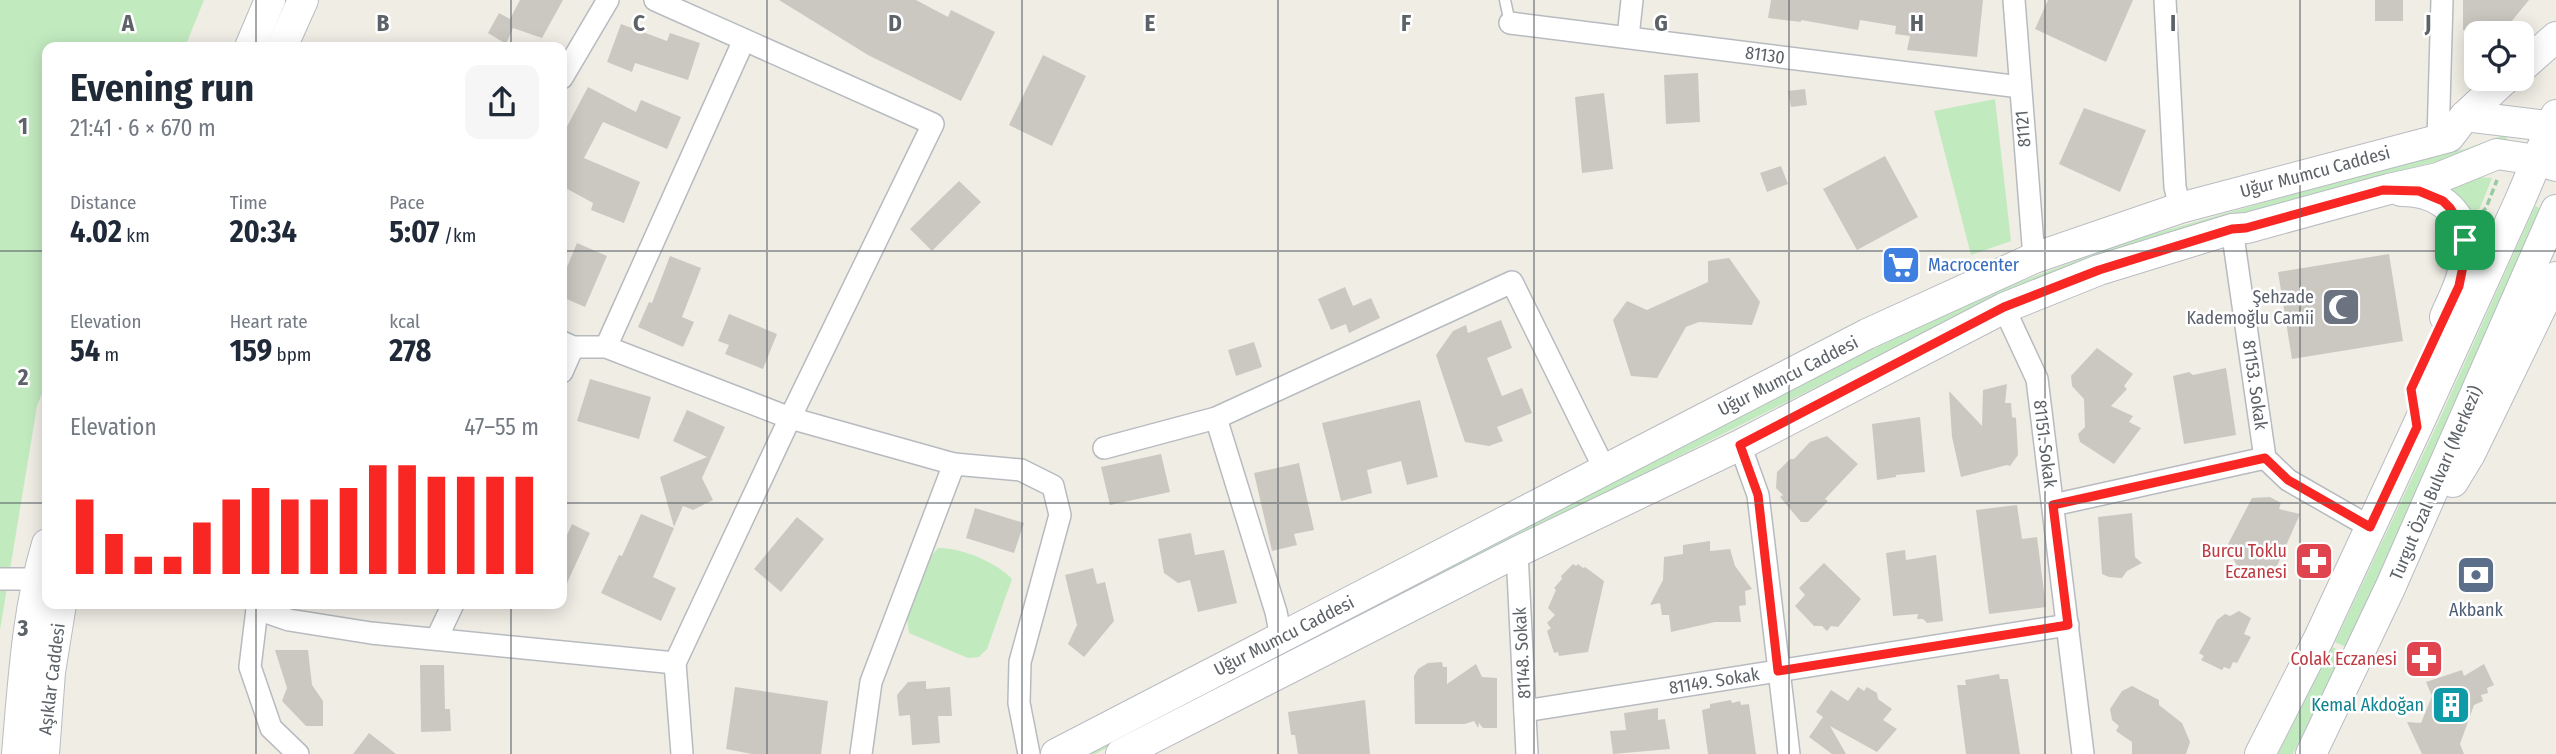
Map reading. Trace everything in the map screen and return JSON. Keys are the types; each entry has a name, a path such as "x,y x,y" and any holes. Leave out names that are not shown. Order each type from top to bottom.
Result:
{"street":[{"path":"252,42 270,0"},
{"path":"284,42 303,0"},
{"path":"567,70 608,0"},
{"path":"655,0 933,124 675,663 682,754"},
{"path":"1628,37 1632,0"},
{"name":"81121","path":"2014,0 2034,258"},
{"path":"2165,0 2175,187 2180,208"},
{"path":"2438,140 2442,0"},
{"name":"81130","path":"1510,23 2020,87"},
{"path":"2534,56 2556,37"},
{"path":"606,347 744,40"},
{"name":"Uğur Mumcu Caddesi","path":"1056,754 1867,334 2034,258 2180,208 2449,137 2465,116 2492,91"},
{"path":"2260,754 2319,638 2417,427 2546,163 2554,122 2465,116"},
{"name":"Uğur Mumcu Caddesi","path":"1121,754 1517,552 1740,445 2004,307 2099,270 2232,229 2246,228 2383,190 2438,178 2497,154 2546,163"},
{"path":"2383,190 2419,191 2443,201 2456,216 2465,240 2465,262 2459,286 2411,389 2417,427"},
{"name":"Turgut Özal Bulvarı (Merkezi)","path":"2311,754 2395,578 2556,210"},
{"name":"81153. Sokak","path":"2232,229 2265,458"},
{"path":"1104,447 1216,418 1512,282 1605,470"},
{"path":"2395,578 2470,454 2555,284"},
{"name":"81151. Sokak","path":"2004,307 2037,379 2083,754"},
{"path":"568,344 606,347 790,418 954,464 1021,470 1053,486 1060,515 1020,662 1019,704 1029,754"},
{"path":"1216,418 1276,612 1281,637"},
{"path":"1740,445 1758,495 1789,754"},
{"path":"2053,505 2265,458 2288,480 2370,527"},
{"path":"860,754 871,682 954,464"},
{"name":"81148. Sokak","path":"1517,552 1527,754"},
{"name":"Aşıklar Caddesi","path":"17,754 26,662 42,566"},
{"path":"0,579 39,579"},
{"name":"Aşıklar Caddesi","path":"44,754 50,673 60,609"},
{"path":"258,609 250,667 271,729 298,754"},
{"path":"265,609 289,620 371,633 675,663"},
{"path":"437,638 451,609"},
{"name":"81149. Sokak","path":"1525,711 2068,625"}],"lane":[{"path":"1505,0 1510,23"}],"path":[{"path":"2474,217 2486,208 2498,178"}],"green space":[{"path":"0,0 204,0 187,42 42,42 42,394 37,406 0,630"},
{"path":"1995,99 2011,241 1971,255 1934,111"},
{"path":"2509,133 2506,141 2465,155 2389,173 2129,246 1987,301 1095,754 1083,754 1753,407 1983,296 2125,242 2384,168 2465,149"},
{"path":"2477,177 2492,178 2480,208 2465,217 2442,192"},
{"path":"2535,206 2543,209 2446,431 2346,647 2335,642 2436,427"},
{"path":"938,548 957,550 978,557 998,567 1012,579 987,649 979,657 968,658 909,633 907,618 931,556"},
{"path":"2332,647 2343,652 2293,754 2278,754"}],"building":[{"path":"520,0 563,0 542,38 513,28 507,42 503,42 488,33 499,13 510,19"},
{"path":"779,0 916,0 948,17 951,10 995,32 961,101 868,55"},
{"path":"1771,0 1983,0 1977,57 1907,50 1910,36 1895,34 1896,26 1860,20 1858,30 1801,20 1768,18"},
{"path":"2048,0 2133,0 2106,62 2035,29"},
{"path":"2375,0 2403,0 2403,21 2375,21"},
{"path":"2463,0 2529,0 2512,21 2464,21 2463,30"},
{"path":"621,24 667,41 670,33 700,43 688,80 635,63 632,72 607,62"},
{"path":"1043,55 1086,76 1052,146 1009,125"},
{"path":"1698,73 1700,122 1666,124 1664,75"},
{"path":"588,87 636,112 641,100 681,117 667,149 603,122 584,158 640,182 624,223 591,210 593,203 567,189 567,127"},
{"path":"1805,89 1807,105 1791,107 1788,91"},
{"path":"1604,93 1613,169 1582,173 1575,97"},
{"path":"2084,108 2146,130 2120,192 2059,164"},
{"path":"1885,156 1918,217 1857,250 1823,189"},
{"path":"1781,166 1788,184 1767,192 1760,173"},
{"path":"959,181 981,202 932,251 910,229"},
{"path":"577,243 607,256 585,307 567,299 567,267"},
{"name":"Şehzade Kademoğlu Camii","path":"2389,254 2403,341 2292,359 2278,272"},
{"path":"670,256 701,268 682,317 694,322 683,347 638,327 649,302 652,303"},
{"path":"1729,258 1760,302 1752,325 1699,322 1686,327 1657,378 1631,376 1613,320 1627,301 1647,310 1708,282 1708,261"},
{"path":"1345,287 1353,306 1371,298 1380,318 1349,333 1346,324 1331,330 1318,299"},
{"path":"729,314 777,334 763,369 725,354 729,345 718,341"},
{"path":"1501,320 1512,348 1487,358 1502,396 1522,388 1532,413 1497,427 1503,441 1489,446 1465,442 1436,355 1453,331 1466,325 1468,333"},
{"path":"1254,342 1262,367 1236,376 1228,350"},
{"path":"2097,348 2133,374 2124,386 2127,389 2111,406 2133,416 2129,422 2141,428 2114,464 2080,442 2078,434 2085,427 2084,399 2072,386 2071,376"},
{"path":"2226,368 2236,435 2184,444 2173,376"},
{"path":"590,379 651,397 639,439 577,421"},
{"path":"2007,384 2005,403 2011,403 2012,417 2016,418 2018,455 2010,466 1961,477 1952,437 1949,391 1982,426 1983,390"},
{"path":"1420,400 1438,477 1407,485 1401,461 1367,470 1372,493 1341,501 1322,423"},
{"path":"687,410 725,427 702,478 713,500 693,510 683,506 674,527 660,477 707,457 673,441"},
{"path":"1920,417 1925,472 1877,480 1872,424"},
{"path":"1827,436 1858,464 1825,499 1828,501 1808,522 1801,522 1780,497 1783,495 1776,488 1777,472 1810,442"},
{"path":"1161,454 1170,492 1110,505 1101,467"},
{"path":"1299,463 1314,530 1294,534 1297,545 1272,551 1254,473"},
{"path":"2270,497 2281,503 2279,509 2300,514 2273,575 2256,568 2252,573 2237,566 2227,546 2252,498"},
{"path":"2017,505 2022,539 2037,537 2046,607 1989,614 1976,510"},
{"path":"975,508 1024,523 1014,553 966,538"},
{"path":"2132,513 2135,557 2142,563 2127,571 2122,578 2109,577 2102,574 2098,517"},
{"path":"641,514 674,528 653,577 676,588 661,621 601,593"},
{"path":"797,517 824,539 781,592 754,569"},
{"path":"572,524 590,533 567,583 567,535"},
{"path":"1191,533 1195,555 1224,550 1237,603 1198,612 1190,580 1178,583 1164,573 1158,539"},
{"path":"1710,541 1710,551 1730,549 1735,566 1752,589 1745,591 1746,605 1739,606 1741,622 1715,622 1671,632 1669,615 1662,615 1660,603 1650,605 1663,580 1664,557 1683,554 1683,545"},
{"path":"1905,550 1906,560 1936,555 1943,621 1927,623 1923,619 1917,619 1918,614 1893,616 1886,553"},
{"path":"1824,563 1861,599 1838,627 1831,626 1827,631 1822,626 1814,626 1795,606 1805,595 1799,588"},
{"path":"1573,564 1585,567 1604,581 1588,652 1559,656 1558,652 1554,653 1547,631 1551,628 1547,623 1555,615 1548,608 1556,590 1554,588"},
{"path":"1093,568 1097,584 1105,582 1114,621 1084,657 1068,644 1077,625 1065,575"},
{"path":"2239,611 2251,618 2244,634 2251,637 2237,663 2233,662 2230,669 2224,667 2222,670 2201,660 2204,656 2199,653 2217,620 2225,614 2230,616"},
{"path":"275,650 308,650 312,685 323,701 323,726 306,726 282,701 287,688"},
{"path":"1442,662 1443,667 1447,667 1447,684 1476,664 1482,677 1497,678 1497,728 1483,728 1479,723 1478,728 1474,721 1465,724 1415,724 1414,676 1418,669 1428,663"},
{"name":"Kemal Akdoğan","path":"2484,664 2494,685 2487,688 2488,693 2481,695 2483,701 2474,705 2460,744 2464,754 2422,754 2407,722 2421,723 2432,696 2426,682 2462,670 2464,676"},
{"path":"420,665 444,665 445,709 450,709 451,731 421,732"},
{"path":"1999,674 2000,679 2008,679 2020,754 1966,754 1957,685 1966,685 1965,680"},
{"path":"926,681 926,689 950,687 952,716 938,716 940,743 912,745 910,715 899,716 897,695 908,682"},
{"path":"2132,686 2159,700 2159,705 2182,723 2190,742 2186,754 2132,754 2132,742 2116,731 2119,726 2112,720 2110,709 2122,691"},
{"path":"735,687 828,701 821,754 752,754 726,749"},
{"path":"1858,687 1864,691 1867,687 1877,693 1878,699 1892,709 1883,720 1897,729 1877,752 1830,726 1846,754 1832,754 1809,737 1823,717 1816,712 1831,690 1848,701"},
{"path":"1365,700 1370,754 1298,754 1295,735 1291,735 1288,712"},
{"path":"1731,700 1732,703 1740,701 1741,705 1749,704 1756,754 1708,754 1702,710 1710,708 1710,704"},
{"path":"1658,708 1658,720 1665,719 1670,749 1613,754 1610,731 1626,730 1624,713"},
{"path":"369,733 396,754 353,754"}],"place":[{"name":"Macrocenter","path":"1901,265"},
{"name":"Şehzade Kademoğlu Camii","path":"2341,307"},
{"name":"Burcu Toklu Eczanesi","path":"2314,561"},
{"name":"Akbank","path":"2476,575"},
{"name":"Colak Eczanesi","path":"2424,659"},
{"name":"Kemal Akdoğan","path":"2451,705"}],"route":[{"path":"2383,190 2419,191 2443,201 2450,208 2461,225 2465,240 2465,262 2459,286 2411,389 2417,427 2370,527 2288,480 2265,458 2053,505 2068,625 1778,671 1758,495 1740,445 2004,307 2099,270 2232,229 2246,228 2383,190"}]}
